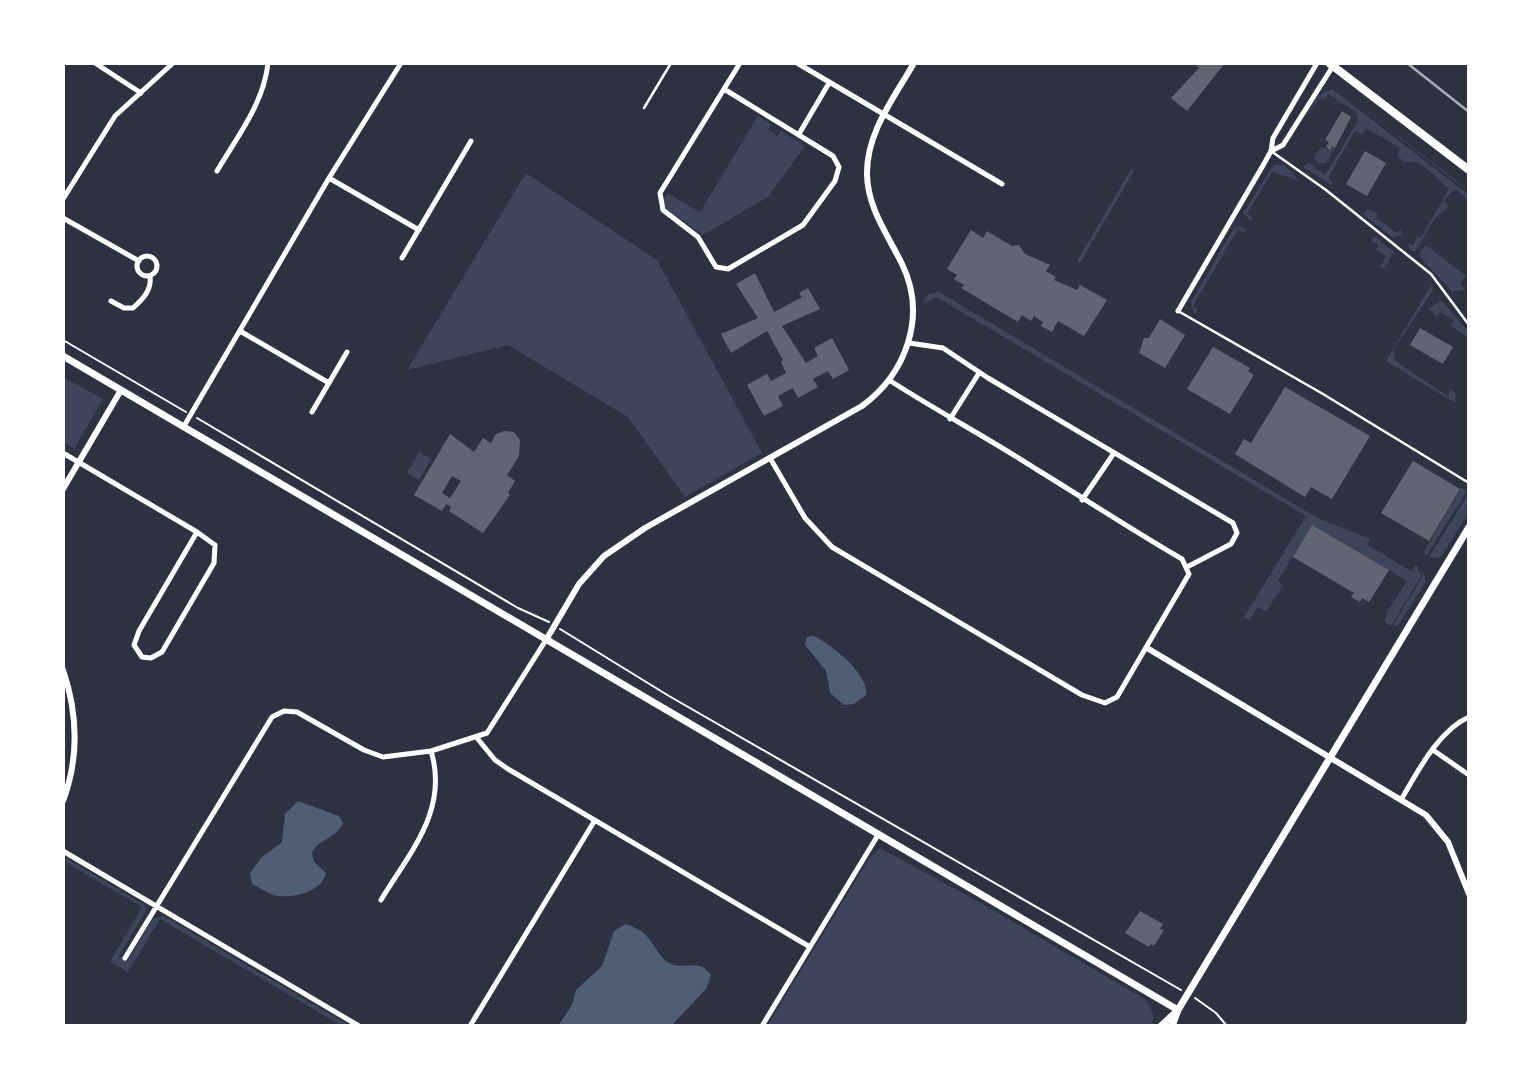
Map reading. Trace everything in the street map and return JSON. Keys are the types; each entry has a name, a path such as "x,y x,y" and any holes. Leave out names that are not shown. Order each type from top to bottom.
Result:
{"main road":[{"path":"1331,64 1469,170"},
{"path":"63,356 1178,1010"},
{"path":"1171,1026 1178,1010 1469,527"},
{"path":"1161,1026 1178,1010"}],"street":[{"path":"95,63 141,93"},
{"path":"63,199 115,116 173,63"},
{"path":"218,171 258,101 266,80 268,63"},
{"path":"184,426 329,178 401,63"},
{"path":"724,89 837,159 839,174 798,230 728,269 716,267 698,237 663,210 659,199 724,89 740,63"},
{"path":"797,63 1002,184"},
{"path":"125,958 269,720 277,714 297,712 364,750 383,757 431,751 477,738 486,733 499,717 579,584 604,556 645,528 862,405 890,380 909,342 914,317 911,287 903,265 877,217 868,189 869,150 883,115 914,63"},
{"path":"1178,311 1271,151 1273,138 1317,63"},
{"path":"1271,151 1283,145 1331,64"},
{"path":"799,134 829,83"},
{"path":"402,258 471,141"},
{"path":"329,178 419,230"},
{"path":"63,218 138,261"},
{"path":"138,261 149,256 156,261 157,270 150,276"},
{"path":"138,261 139,272 150,276"},
{"path":"111,301 124,308 133,308 143,299 151,284 150,276"},
{"path":"240,331 329,383"},
{"path":"909,342 943,348 979,373 1236,527 1237,537 1231,544 1187,567"},
{"path":"312,412 348,352"},
{"path":"950,419 979,373"},
{"path":"769,458 805,519 832,547 1082,695 1104,703 1117,697 1189,574 1182,559 890,380"},
{"path":"63,489 121,390"},
{"path":"63,453 197,532 215,545 214,563 162,652 151,659 142,657 134,645 138,631 197,532"},
{"path":"1082,500 1114,453"},
{"path":"1147,648 1426,815 1443,833 1469,894"},
{"path":"63,670 73,708 75,740 72,771 63,801"},
{"path":"1402,799 1433,750 1458,722 1469,717"},
{"path":"477,738 495,761 810,947"},
{"path":"1433,750 1469,775"},
{"path":"381,900 431,816 438,786 431,751"},
{"path":"470,1026 595,820"},
{"path":"762,1026 878,835"},
{"path":"63,851 359,1026"}],"lane":[{"path":"644,108 671,63"},
{"path":"1271,151 1332,194 1432,274 1469,325"},
{"path":"1178,311 1350,410 1469,483"}],"path":[{"path":"63,340 183,410"},
{"path":"197,419 519,608 542,618"},
{"path":"564,631 669,696 1171,984"},
{"path":"1197,999 1227,1026"}],"shaded area":[{"path":"1332,89 1469,195 1469,200 1455,189 1444,200 1449,207 1435,218 1415,252 1409,249 1408,244 1413,245 1418,236 1421,237 1449,189 1423,166 1404,162 1397,155 1400,148 1366,128 1362,134 1355,131 1328,178 1333,183 1331,185 1303,167 1309,163 1325,175 1358,121 1356,112 1328,94 1324,100 1320,98 1304,120 1319,95"},
{"path":"1337,89 1453,178 1469,192"},
{"path":"758,116 771,124 768,129 777,136 781,131 805,146 768,197 703,235 665,208 663,201 667,193 700,212"},
{"path":"1332,146 1335,148 1326,163 1317,163 1314,158 1321,147 1330,150"},
{"path":"1274,165 1284,165 1300,181 1272,172 1247,214 1253,218 1251,221 1243,213"},
{"path":"1131,169 1134,171 1080,263 1077,261"},
{"path":"526,173 657,260 762,453 685,497 628,417 508,345 407,370"},
{"path":"1367,209 1378,213 1376,218 1397,233 1402,228 1402,235 1393,238 1363,214"},
{"path":"1240,226 1246,229 1245,233 1238,229 1193,306 1198,310 1194,314 1191,302 1234,228"},
{"path":"1374,236 1394,252 1384,269 1380,267 1386,256 1376,250 1378,245 1371,241"},
{"path":"1426,245 1466,276 1461,282 1462,287 1466,286 1464,290 1452,292 1425,264 1419,254"},
{"path":"1432,283 1433,290 1394,349 1395,361 1448,396 1450,389 1456,393 1455,403 1386,361"},
{"path":"939,292 1318,518 1370,539 1368,545 1411,571 1416,565 1419,567 1418,570 1422,574 1391,626 1385,622 1387,612 1407,581 1312,525 1278,581 1283,585 1266,612 1258,607 1249,620 1244,617 1306,516 936,297 922,304 928,294"},
{"path":"1441,300 1469,332 1469,338 1451,326 1454,320 1440,312 1437,317 1429,309"},
{"path":"63,377 103,399 74,449 63,442"},
{"path":"419,452 431,459 419,480 407,473"},
{"path":"1461,488 1467,491 1427,555 1423,553"},
{"path":"1469,493 1469,512 1443,554 1439,558 1429,557"},
{"path":"1422,568 1426,581 1399,625 1392,627 1423,575"},
{"path":"814,636 839,653 862,678 866,695 854,704 844,705 830,693 826,671 805,645 807,637"},
{"path":"298,801 339,816 343,823 312,853 314,862 326,873 320,884 300,894 275,895 252,884 250,873 261,858 282,842 285,814"},
{"path":"880,848 981,903 1146,1000 1154,1015 1151,1026 767,1026 870,857"},
{"path":"63,856 146,906 145,913 119,956 128,960 153,918 164,916 350,1026 342,1026 160,919 128,972 110,962 142,907 63,861"},
{"path":"626,924 645,934 671,964 697,966 706,970 711,975 706,989 671,1026 558,1026 572,1005 576,990 602,966 614,931"}],"building":[{"path":"1193,63 1225,63 1187,111 1171,98 1199,68"},
{"path":"1342,111 1351,117 1335,148 1332,146 1330,150 1326,147 1329,142 1325,140"},
{"path":"1365,151 1386,163 1367,196 1346,184"},
{"path":"971,230 983,238 987,231 1012,246 1019,245 1025,254 1050,265 1046,271 1056,277 1054,280 1077,290 1080,285 1107,300 1084,336 1058,321 1052,332 1041,326 1043,322 1034,316 1031,321 1022,315 1018,322 961,288 964,285 954,279 957,275 947,269"},
{"path":"755,273 774,312 802,297 799,293 808,288 820,309 782,326 806,363 818,356 814,348 832,338 849,370 833,379 828,371 813,379 818,387 798,398 793,388 778,396 783,406 764,416 747,385 767,374 771,381 786,373 781,362 783,360 767,331 731,353 721,334 758,318 736,284"},
{"path":"1160,319 1185,335 1165,368 1139,353 1144,338 1149,338"},
{"path":"1420,328 1453,347 1443,364 1410,345"},
{"path":"1213,347 1250,368 1248,371 1254,375 1230,414 1187,389"},
{"path":"1285,387 1370,436 1332,499 1311,487 1305,497 1235,454 1244,439 1251,443"},
{"path":"514,432 520,440 519,456 507,475 515,481 508,493 510,495 483,533 449,511 451,507 446,504 442,511 414,495 450,434 474,452 483,438 491,443 496,434","holes":["452,476 461,481 450,498 442,493"]},
{"path":"1413,461 1460,489 1429,541 1381,513"},
{"path":"1312,525 1389,570 1369,602 1362,598 1360,602 1351,597 1354,593 1293,557"},
{"path":"1140,911 1163,924 1160,929 1164,930 1154,946 1151,944 1149,947 1125,933"}],"railway":[{"path":"1407,63 1469,112"}]}
